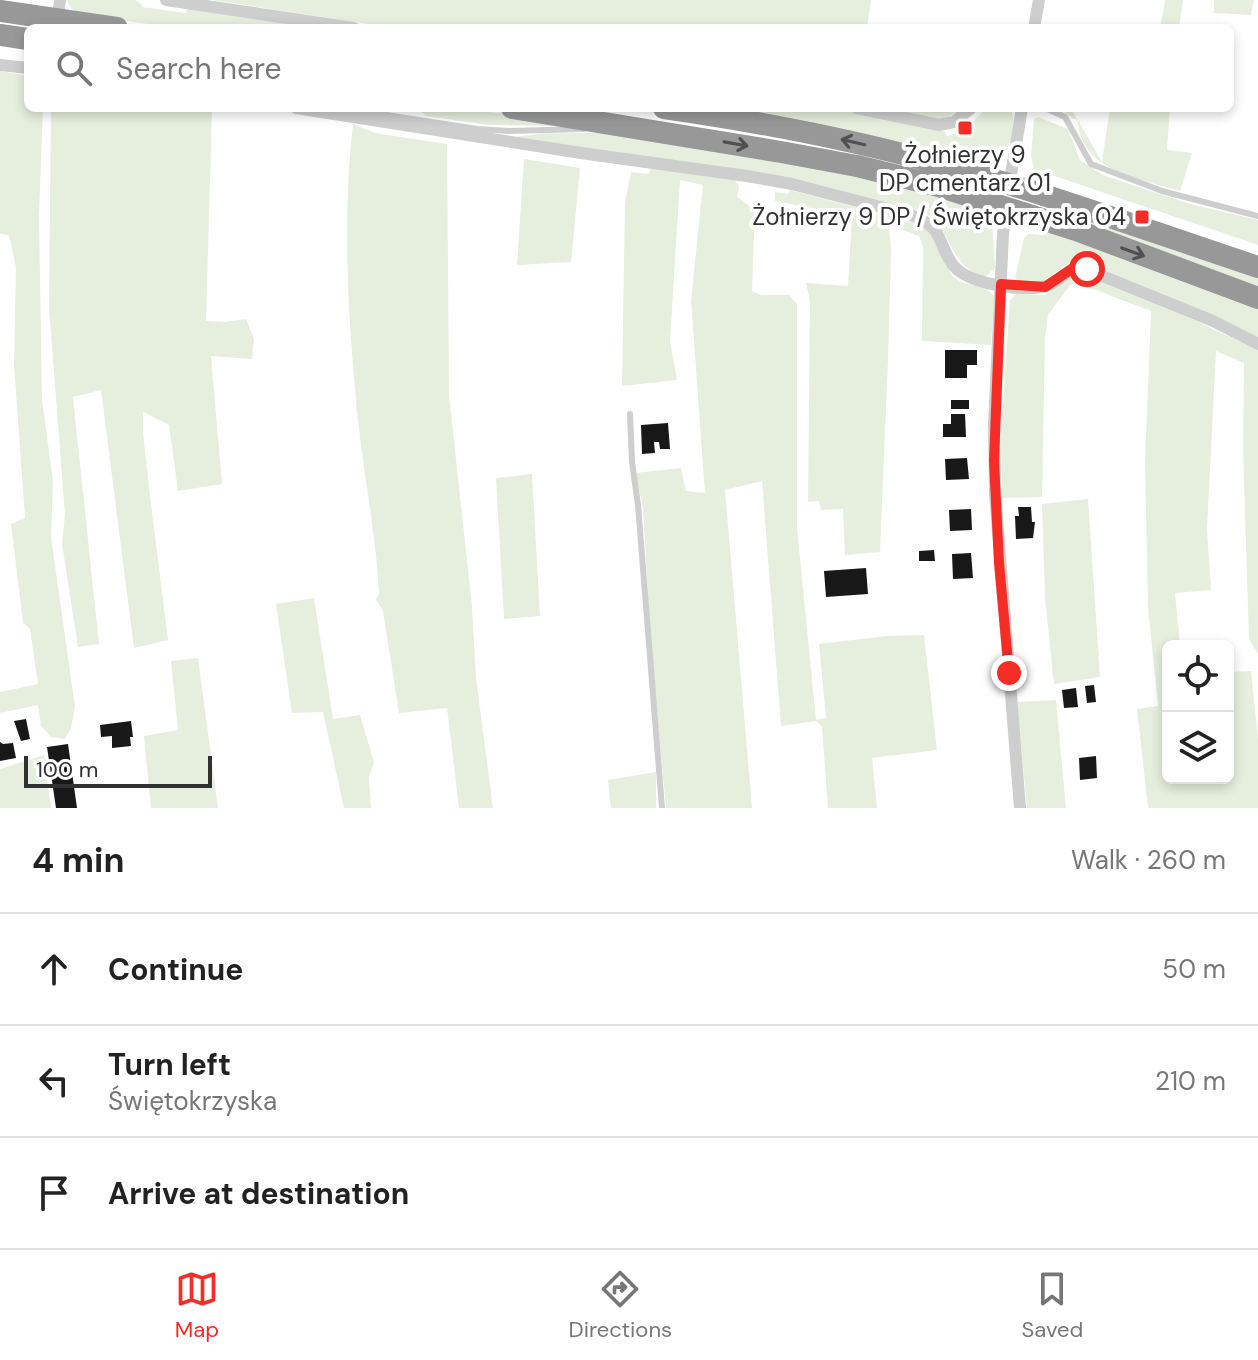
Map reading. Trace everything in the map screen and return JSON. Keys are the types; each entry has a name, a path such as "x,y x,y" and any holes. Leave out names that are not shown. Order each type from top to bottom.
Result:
{"highway":[{"path":"0,11 76,24"},
{"path":"1,35 24,28"},
{"path":"537,112 857,166 935,185 1076,230 1258,298"},
{"path":"694,112 842,140 933,162 1009,184 1258,267"}],"street":[{"path":"166,0 327,24"},
{"path":"1035,24 1039,0"},
{"path":"0,65 24,68"},
{"path":"322,112 792,184 911,215 929,223 941,239 954,267 973,281 1045,287 1073,268 1080,267 1213,321 1258,344"},
{"path":"876,112 939,125 954,122 966,112"},
{"path":"1020,808 995,493 994,424 1009,184 1021,112"}],"lane":[{"path":"368,112 498,131 651,130"},
{"path":"690,136 694,112"},
{"path":"1054,112 1065,117 1091,164 1162,191 1258,216"},
{"path":"630,414 662,808"}],"green space":[{"path":"66,0 135,0 142,7 186,13 187,8 297,24 148,24 80,14"},
{"path":"212,0 871,0 868,24 368,24"},
{"path":"1165,0 1183,0 1180,24 1161,24"},
{"path":"1214,0 1254,0 1251,15 1214,13"},
{"path":"0,71 24,75 24,112 43,112 39,215 42,400 53,481 51,537 75,707 71,728 65,739 51,737 41,726 38,705 0,713 0,692 38,684 30,629 23,623 11,524 25,518 14,365 16,268 9,235 0,234"},
{"path":"51,112 212,112 206,321 246,319 254,339 252,359 211,356 222,484 178,491 169,425 143,412 168,640 134,648 101,390 73,397 99,644 78,647 62,544 65,514 49,308"},
{"path":"421,112 490,112 559,126 488,125 426,116"},
{"path":"734,112 853,112 944,131 947,136 963,131 981,112 1012,112 1014,123 1008,147 996,167 986,168"},
{"path":"898,112 956,112 943,120"},
{"path":"1065,112 1073,112 1078,120"},
{"path":"1109,112 1170,112 1167,150 1192,153 1180,191 1115,170 1101,162 1089,151 1081,137 1078,120 1102,162"},
{"path":"1038,117 1068,129 1080,160 1105,176 1190,204 1258,220 1258,245 1034,169 1031,156 1034,119"},
{"path":"353,124 375,133 447,144 449,395 472,606 476,678 493,808 459,808 447,708 399,713 383,611 376,600 379,593 377,570 354,376 347,232"},
{"path":"547,133 622,133 722,147 854,175 985,211 992,220 995,268 985,277 972,271 962,263 939,226 920,211 627,155 513,137"},
{"path":"524,159 580,168 571,262 517,265"},
{"path":"652,167 734,179 739,186 737,197 755,210 752,291 761,295 789,295 797,304 797,528 816,720 826,718 819,644 924,635 937,750 872,758 877,808 828,808 822,727 816,721 781,726 762,481 725,490 752,808 666,808 651,647 643,507 635,473 681,468 686,491 705,493 691,301 703,185 680,180 670,341 677,380 622,386 625,202 631,172 648,174"},
{"path":"790,190 922,225 935,239 952,276 961,282 987,289 994,296 991,345 922,341 923,247 919,236 889,225 888,361 880,552 845,555 843,509 821,510 819,501 808,502 810,301 806,283 848,286 852,216 775,201 775,192 788,194"},
{"path":"1054,205 1258,278 1258,290 1051,215"},
{"path":"1048,228 1258,307 1258,339 1083,263 1067,264 1040,283 1019,281 1015,278 1024,238 1028,234 1045,235"},
{"path":"1075,275 1084,275 1258,350 1258,654 1249,639 1243,449 1244,363 1216,351 1207,529 1211,590 1175,593 1179,640 1162,640 1162,784 1234,784 1234,672 1251,671 1258,738 1258,808 1148,808 1137,709 1158,706 1148,608 1145,461 1151,311 1096,290 1072,284 1068,288 1048,315 1045,338 1042,497 1002,498 1001,433 1010,300 1016,294 1045,295"},
{"path":"532,474 540,616 504,619 496,478"},
{"path":"1088,499 1100,677 1054,684 1045,598 1042,504"},
{"path":"314,598 333,719 360,715 374,762 369,777 371,808 344,808 323,712 292,713 276,604"},
{"path":"198,658 218,808 151,808 144,736 178,730 171,661"},
{"path":"1056,700 1066,808 1027,808 1017,702"},
{"path":"44,755 51,808 0,808 0,769"},
{"path":"656,772 656,808 611,808 608,780"}],"building":[{"path":"945,350 977,350 977,365 967,365 967,378 945,378"},
{"path":"951,400 969,400 969,409 951,409"},
{"path":"951,414 965,414 966,437 943,437 943,424 951,424"},
{"path":"668,423 670,449 660,449 659,442 654,442 655,453 642,454 641,425"},
{"path":"967,458 969,479 946,480 945,459"},
{"path":"1018,507 1031,507 1032,522 1035,522 1033,538 1016,539 1015,516 1019,516"},
{"path":"971,509 972,530 950,531 949,510"},
{"path":"934,550 935,561 919,561 919,551"},
{"path":"971,553 973,578 953,579 952,554"},
{"path":"866,568 868,594 826,597 824,571"},
{"path":"1094,685 1096,702 1087,703 1085,686"},
{"path":"1076,688 1078,707 1064,708 1062,690"},
{"path":"26,719 30,739 21,741 14,721"},
{"path":"131,721 131,746 112,748 112,736 101,737 100,725"},
{"path":"0,742 13,743 16,758 0,761"},
{"path":"68,744 77,808 56,808 47,747"},
{"path":"1096,756 1097,778 1080,780 1079,758"}],"place":[{"name":"Żołnierzy 9 DP cmentarz 01","path":"965,128"},
{"name":"Żołnierzy 9 DP / Świętokrzyska 04","path":"1142,217"}],"route":[{"path":"1009,673 994,461 1001,284 1045,287 1073,268 1087,269"}]}
